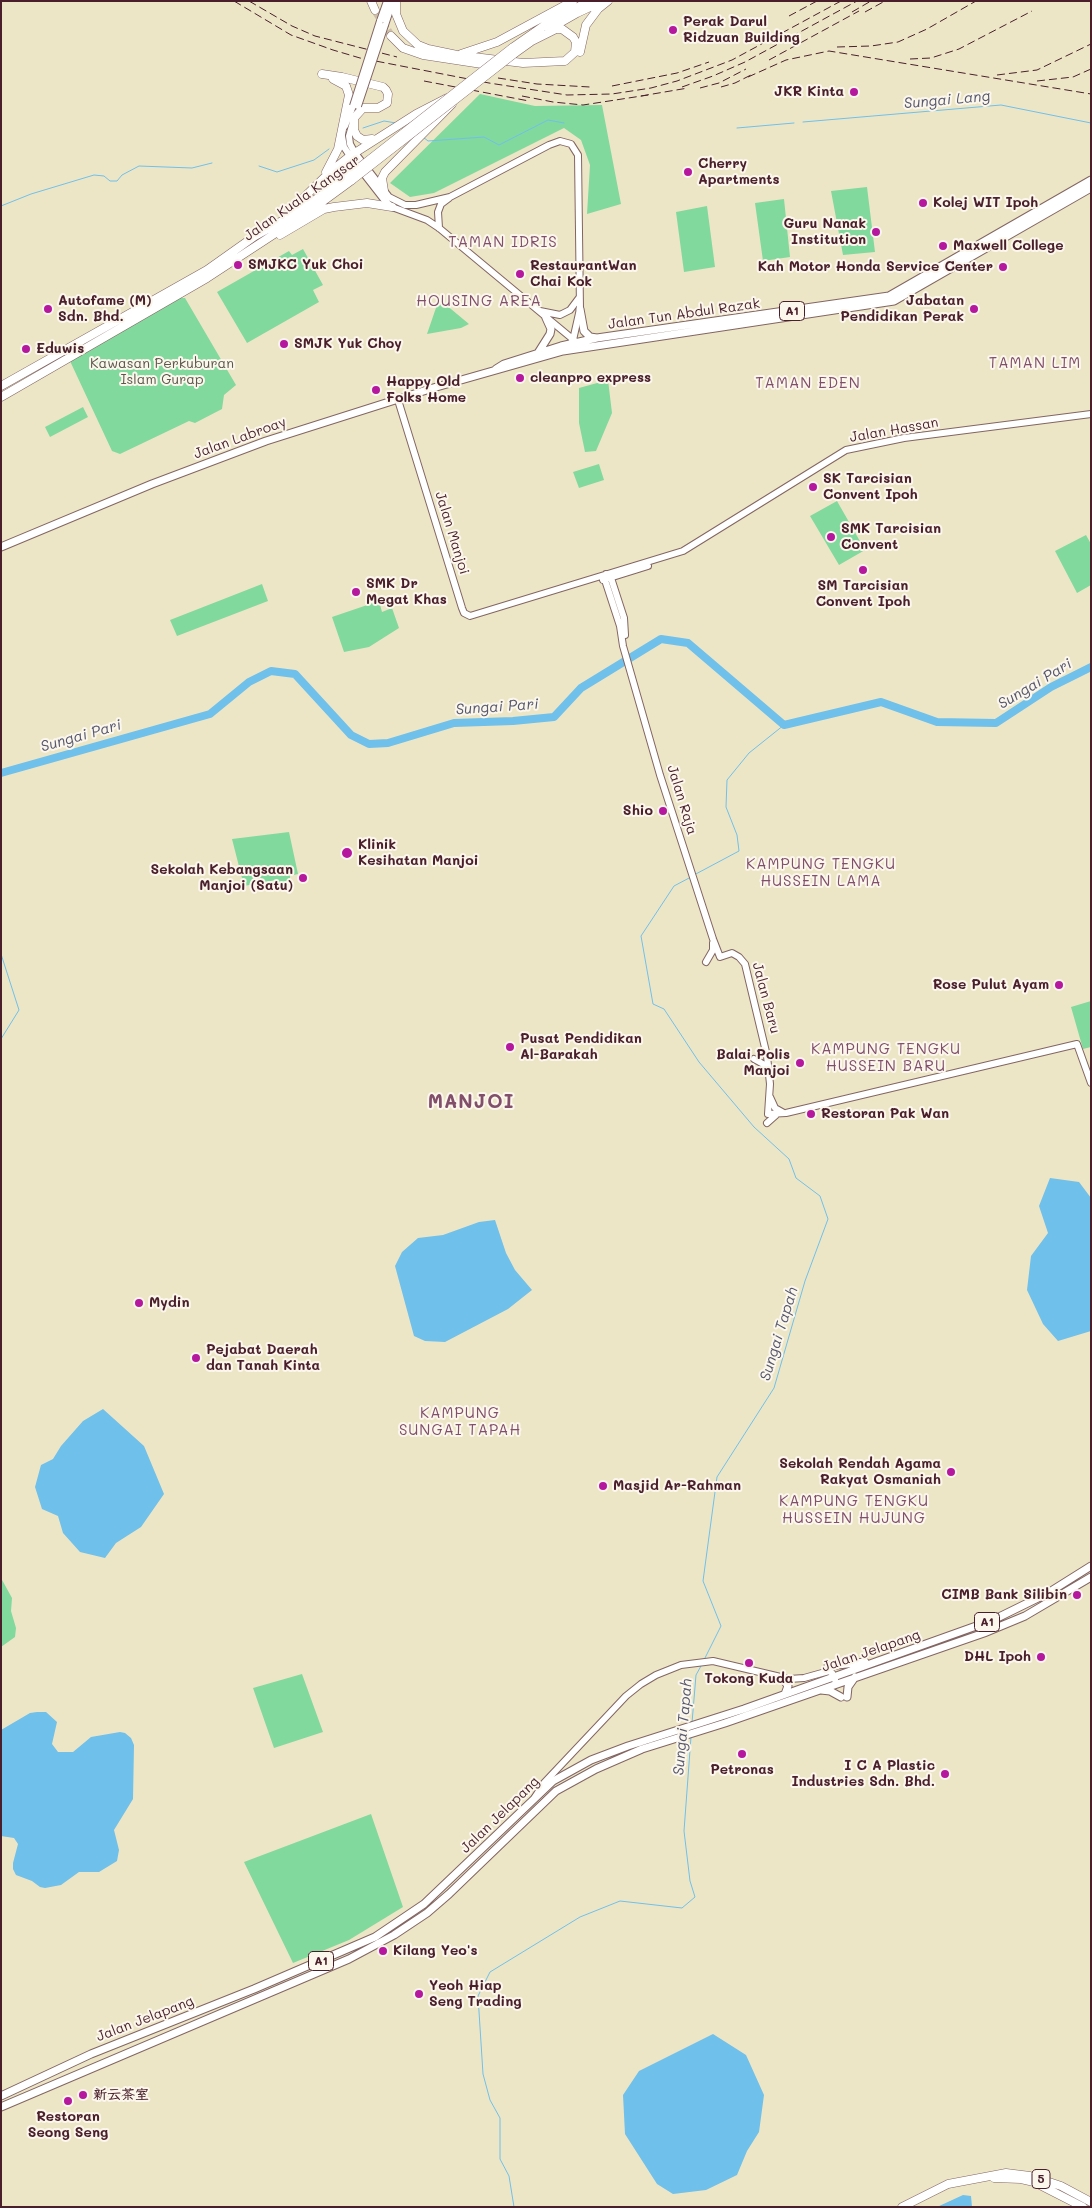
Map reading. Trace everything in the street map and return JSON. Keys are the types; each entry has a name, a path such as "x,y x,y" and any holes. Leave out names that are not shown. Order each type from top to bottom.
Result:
{"highway":[{"path":"371,1 376,10"},
{"path":"395,1 399,22 410,38 428,49 457,55 523,63 551,63 569,60 575,52 576,42 573,36 562,30 556,29 532,41"},
{"path":"457,55 478,50 497,42 573,1"},
{"name":"Jalan Kuala Kangsar","path":"1,397 230,263 311,210 459,97 545,24 589,1"},
{"name":"Jalan Kuala Kangsar","path":"1,386 206,270 256,236 298,212 514,51 577,13 603,1"},
{"path":"391,36 403,48 437,58 530,68 563,66 577,58 586,25 598,9 608,1"},
{"path":"318,184 334,159 342,137 349,90 342,83 322,74 383,87 386,90 388,94 387,103 378,108 363,108 354,118 354,130 357,136 363,140 377,137"},
{"path":"256,236 263,228 296,207 318,184 377,137 435,102 450,97"},
{"path":"384,191 382,178 385,172 459,97"},
{"path":"230,263 324,209 367,203 392,207"},
{"name":"5","path":"902,2207 948,2184 1006,2174 1030,2176 1061,2186 1091,2202"},
{"name":"5","path":"988,2177 1021,2179 1034,2182 1083,2207"}],"main road":[{"name":"Jalan Tun Abdul Razak","path":"493,371 598,342 696,324 889,296 903,290 1091,180"},
{"name":"Jalan Tun Abdul Razak","path":"493,371 504,364 574,342 598,342 728,326 894,301 1091,188"},
{"path":"903,290 924,280 931,281 941,268"},
{"path":"580,309 584,331 598,342"},
{"path":"538,354 550,334 551,329 546,318"},
{"path":"696,324 722,322 728,326 731,321 742,318"},
{"name":"Jalan Labroay","path":"1,547 212,460 266,441 493,371"},
{"name":"Jalan Jelapang","path":"1,2096 68,2064 254,1989 374,1936 424,1904 553,1781 591,1760 670,1737 701,1731 819,1690 876,1661 993,1620 1048,1593 1091,1566"},
{"name":"Jalan Jelapang","path":"1,2107 349,1959 394,1935 427,1913 449,1894 556,1791 596,1769 702,1723 785,1694 838,1679 856,1677 939,1649 1025,1616 1091,1577"},
{"path":"828,1666 876,1661"},
{"path":"782,1677 788,1686 785,1694"},
{"path":"819,1690 830,1691 844,1697 848,1687 856,1677"},
{"path":"535,1797 547,1790 556,1791 557,1783 568,1773"},
{"path":"56,2082 67,2073 68,2064 75,2069 90,2068"}],"street":[{"path":"387,1 383,23 356,106 342,137 344,148 396,202 416,205 450,197"},
{"path":"383,23 395,1"},
{"path":"356,106 349,136 352,155 378,193 392,207 427,220 439,228 539,310 574,342"},
{"path":"439,228 438,212 442,204 450,197 560,141 570,144 578,155 580,309 574,342 563,351"},
{"path":"539,310 560,315 570,310 580,297"},
{"name":"Jalan Manjoi","path":"398,400 464,613 470,616 476,615 607,577"},
{"name":"Jalan Hassan","path":"607,577 669,556 703,541 846,450 904,438 1091,414"},
{"name":"Jalan Raja","path":"607,577 624,618 625,649 660,775 713,939 720,957 731,953"},
{"path":"706,962 713,950 713,939"},
{"path":"717,949 731,953"},
{"name":"Jalan Baru","path":"731,953 739,956 745,964 768,1056 770,1076 768,1114 782,1113"},
{"path":"767,1123 782,1113 1076,1044 1091,1084"},
{"path":"754,1059 763,1064 770,1076"},
{"path":"1084,1063 1091,1076"},
{"path":"770,1096 775,1108 782,1113"},
{"path":"535,1797 538,1790 626,1696 656,1675 681,1665 713,1661 782,1677 799,1679 828,1671 838,1679"},
{"path":"782,1677 799,1676 828,1666 835,1668 838,1679"}],"green space":[{"path":"480,94 535,106 602,105 621,204 587,214 590,165 581,140 564,128 434,193 410,197 390,183"},
{"path":"867,187 875,252 843,255 831,191"},
{"path":"784,199 790,257 763,261 755,203"},
{"path":"707,206 715,267 684,272 676,212"},
{"path":"303,249 323,285 313,290 319,302 247,343 217,292 289,251 292,255"},
{"name":"Kawasan Perkuburan Islam Gurap","path":"180,298 185,298 236,385 224,395 222,409 195,423 189,421 120,454 112,451 70,361"},
{"path":"439,299 469,324 461,328 427,334"},
{"path":"608,380 612,413 596,451 585,452 579,423 579,388"},
{"path":"83,407 88,417 50,437 45,427"},
{"path":"599,464 604,480 579,488 573,472"},
{"path":"837,501 865,550 839,565 810,516"},
{"path":"1086,535 1091,544 1091,585 1077,593 1055,551"},
{"path":"262,584 268,601 177,636 170,620"},
{"path":"379,601 382,612 392,608 399,628 369,647 344,652 332,617"},
{"path":"289,832 298,874 290,876 290,880 277,883 276,880 244,886 232,839"},
{"path":"1091,1001 1091,1047 1083,1049 1071,1007"},
{"path":"1,1578 12,1598 11,1611 16,1628 15,1637 1,1647"},
{"path":"302,1674 323,1732 274,1748 253,1688"},
{"path":"371,1814 403,1907 349,1940 293,1963 244,1862"}],"water":[{"path":"1050,1178 1079,1182 1091,1198 1091,1331 1058,1341 1043,1324 1027,1290 1031,1256 1048,1233 1039,1206"},
{"path":"495,1220 506,1253 515,1270 532,1290 508,1309 445,1342 425,1341 414,1336 395,1266 402,1252 418,1238 443,1235 479,1222"},
{"path":"103,1409 144,1446 164,1494 141,1527 116,1543 105,1558 80,1552 63,1533 58,1516 42,1509 35,1487 41,1465 53,1459 61,1446 83,1421"},
{"path":"46,1712 57,1722 52,1744 58,1752 73,1752 91,1737 120,1732 125,1733 131,1738 134,1745 133,1799 114,1830 119,1850 117,1861 99,1872 79,1872 61,1885 45,1888 16,1875 13,1863 18,1844 14,1838 1,1836 1,1730 30,1713"},
{"path":"713,2034 746,2055 764,2095 759,2132 747,2151 737,2175 706,2190 673,2194 657,2184 625,2134 623,2095 639,2071"},
{"path":"963,2195 971,2196 972,2207 937,2207"}],"waterway":[{"name":"Sungai Lang","path":"803,122 1001,105 1091,123"},
{"name":"Sungai Lang","path":"423,137 428,141 484,137 499,145 548,120 564,123"},
{"name":"Sungai Lang","path":"363,128 384,121 396,123"},
{"name":"Sungai Lang","path":"737,128 794,123"},
{"name":"Sungai Lang","path":"259,166 277,172 314,160 329,149"},
{"name":"Sungai Lang","path":"1,206 31,194 94,175 104,176 110,181 117,181 122,175 139,166 192,168 212,163"},
{"name":"Sungai Pari","path":"1,773 210,714 249,682 271,671 295,674 351,735 369,744 388,743 454,723 513,721 554,717 581,688 661,639 688,643 784,725 881,702 937,722 996,723 1051,687 1091,667"},
{"name":"Sungai Tapah","path":"694,875 739,851 737,835 726,807 727,780 749,753 784,725"},
{"name":"Sungai Tapah","path":"691,877 674,886 641,936 653,1004 664,1009 699,1062 754,1127 789,1159 796,1178 820,1196 828,1219 805,1281 774,1388 717,1477 703,1581 721,1626 704,1660"},
{"path":"1,954 19,1010 1,1039"},
{"name":"Sungai Tapah","path":"692,1723 696,1675 701,1666"},
{"name":"Sungai Tapah","path":"514,2207 509,2176 500,2159 500,2118 490,2100 483,2074 478,1996 490,1972 580,1917 620,1901 682,1908 695,1897 690,1881 684,1831 691,1737"}],"tunnel":[{"path":"375,10 391,36"}],"railway":[{"path":"234,1 291,35 360,58 489,83 567,95 612,94 651,88 677,81 732,60 841,1"},
{"path":"249,1 292,26 315,36 397,57"},
{"path":"789,16 817,1"},
{"path":"682,87 745,62 857,1"},
{"path":"852,12 871,1"},
{"path":"865,12 885,1"},
{"path":"837,47 871,46 898,42 927,29 976,1"},
{"path":"769,60 859,11"},
{"path":"910,59 931,58 959,49 1032,11"},
{"path":"997,75 1037,70 1091,44"},
{"path":"748,77 786,60 829,51 1091,94"},
{"path":"612,86 677,73 709,62"},
{"path":"700,88 719,83 746,69"},
{"path":"1037,81 1073,77 1091,69"},
{"path":"721,87 735,83 753,74"},
{"path":"498,78 537,84 590,87"},
{"path":"424,81 529,101"},
{"path":"641,96 688,88"},
{"path":"522,96 583,105 648,95"}],"place":[{"name":"Perak Darul Ridzuan Building","path":"673,30"},
{"name":"JKR Kinta","path":"854,92"},
{"name":"Cherry Apartments","path":"688,172"},
{"name":"Kolej WIT Ipoh","path":"923,203"},
{"name":"Guru Nanak Institution","path":"876,232"},
{"name":"Maxwell College","path":"943,246"},
{"name":"SMJKC Yuk Choi","path":"238,265"},
{"name":"Kah Motor Honda Service Center","path":"1003,267"},
{"name":"RestaurantWan Chai Kok","path":"520,274"},
{"name":"Autofame (M) Sdn. Bhd.","path":"48,309"},
{"name":"Jabatan Pendidikan Perak","path":"974,309"},
{"name":"SMJK Yuk Choy","path":"284,344"},
{"name":"Eduwis","path":"26,349"},
{"name":"cleanpro express","path":"520,378"},
{"name":"Happy Old Folks Home","path":"376,390"},
{"name":"SK Tarcisian Convent Ipoh","path":"813,487"},
{"name":"SMK Tarcisian Convent","path":"831,537"},
{"name":"SM Tarcisian Convent Ipoh","path":"863,570"},
{"name":"SMK Dr Megat Khas","path":"356,592"},
{"name":"Shio","path":"663,811"},
{"name":"Klinik Kesihatan Manjoi","path":"347,853"},
{"name":"Sekolah Kebangsaan Manjoi (Satu)","path":"303,878"},
{"name":"Rose Pulut Ayam","path":"1059,985"},
{"name":"Pusat Pendidikan Al-Barakah","path":"510,1047"},
{"name":"Balai Polis Manjoi","path":"800,1063"},
{"name":"Restoran Pak Wan","path":"811,1114"},
{"name":"Mydin","path":"139,1303"},
{"name":"Pejabat Daerah dan Tanah Kinta","path":"196,1358"},
{"name":"Sekolah Rendah Agama Rakyat Osmaniah","path":"951,1472"},
{"name":"Masjid Ar-Rahman","path":"603,1486"},
{"name":"CIMB Bank Silibin","path":"1077,1595"},
{"name":"DHL Ipoh","path":"1041,1657"},
{"name":"Tokong Kuda","path":"749,1663"},
{"name":"Petronas","path":"742,1754"},
{"name":"I C A Plastic Industries Sdn. Bhd.","path":"945,1774"},
{"name":"Kilang Yeo's","path":"383,1951"},
{"name":"Yeoh Hiap Seng Trading","path":"419,1994"},
{"name":"新云茶室","path":"83,2095"},
{"name":"Restoran Seong Seng","path":"68,2101"}],"district":[{"name":"TAMAN IDRIS","path":"503,242"},
{"name":"HOUSING AREA","path":"479,301"},
{"name":"TAMAN LIM","path":"1035,363"},
{"name":"TAMAN EDEN","path":"808,383"},
{"name":"KAMPUNG TENGKU HUSSEIN LAMA","path":"821,872"},
{"name":"KAMPUNG TENGKU HUSSEIN BARU","path":"886,1058"},
{"name":"MANJOI","path":"471,1102"},
{"name":"KAMPUNG SUNGAI TAPAH","path":"460,1422"},
{"name":"KAMPUNG TENGKU HUSSEIN HUJUNG","path":"854,1510"}]}
